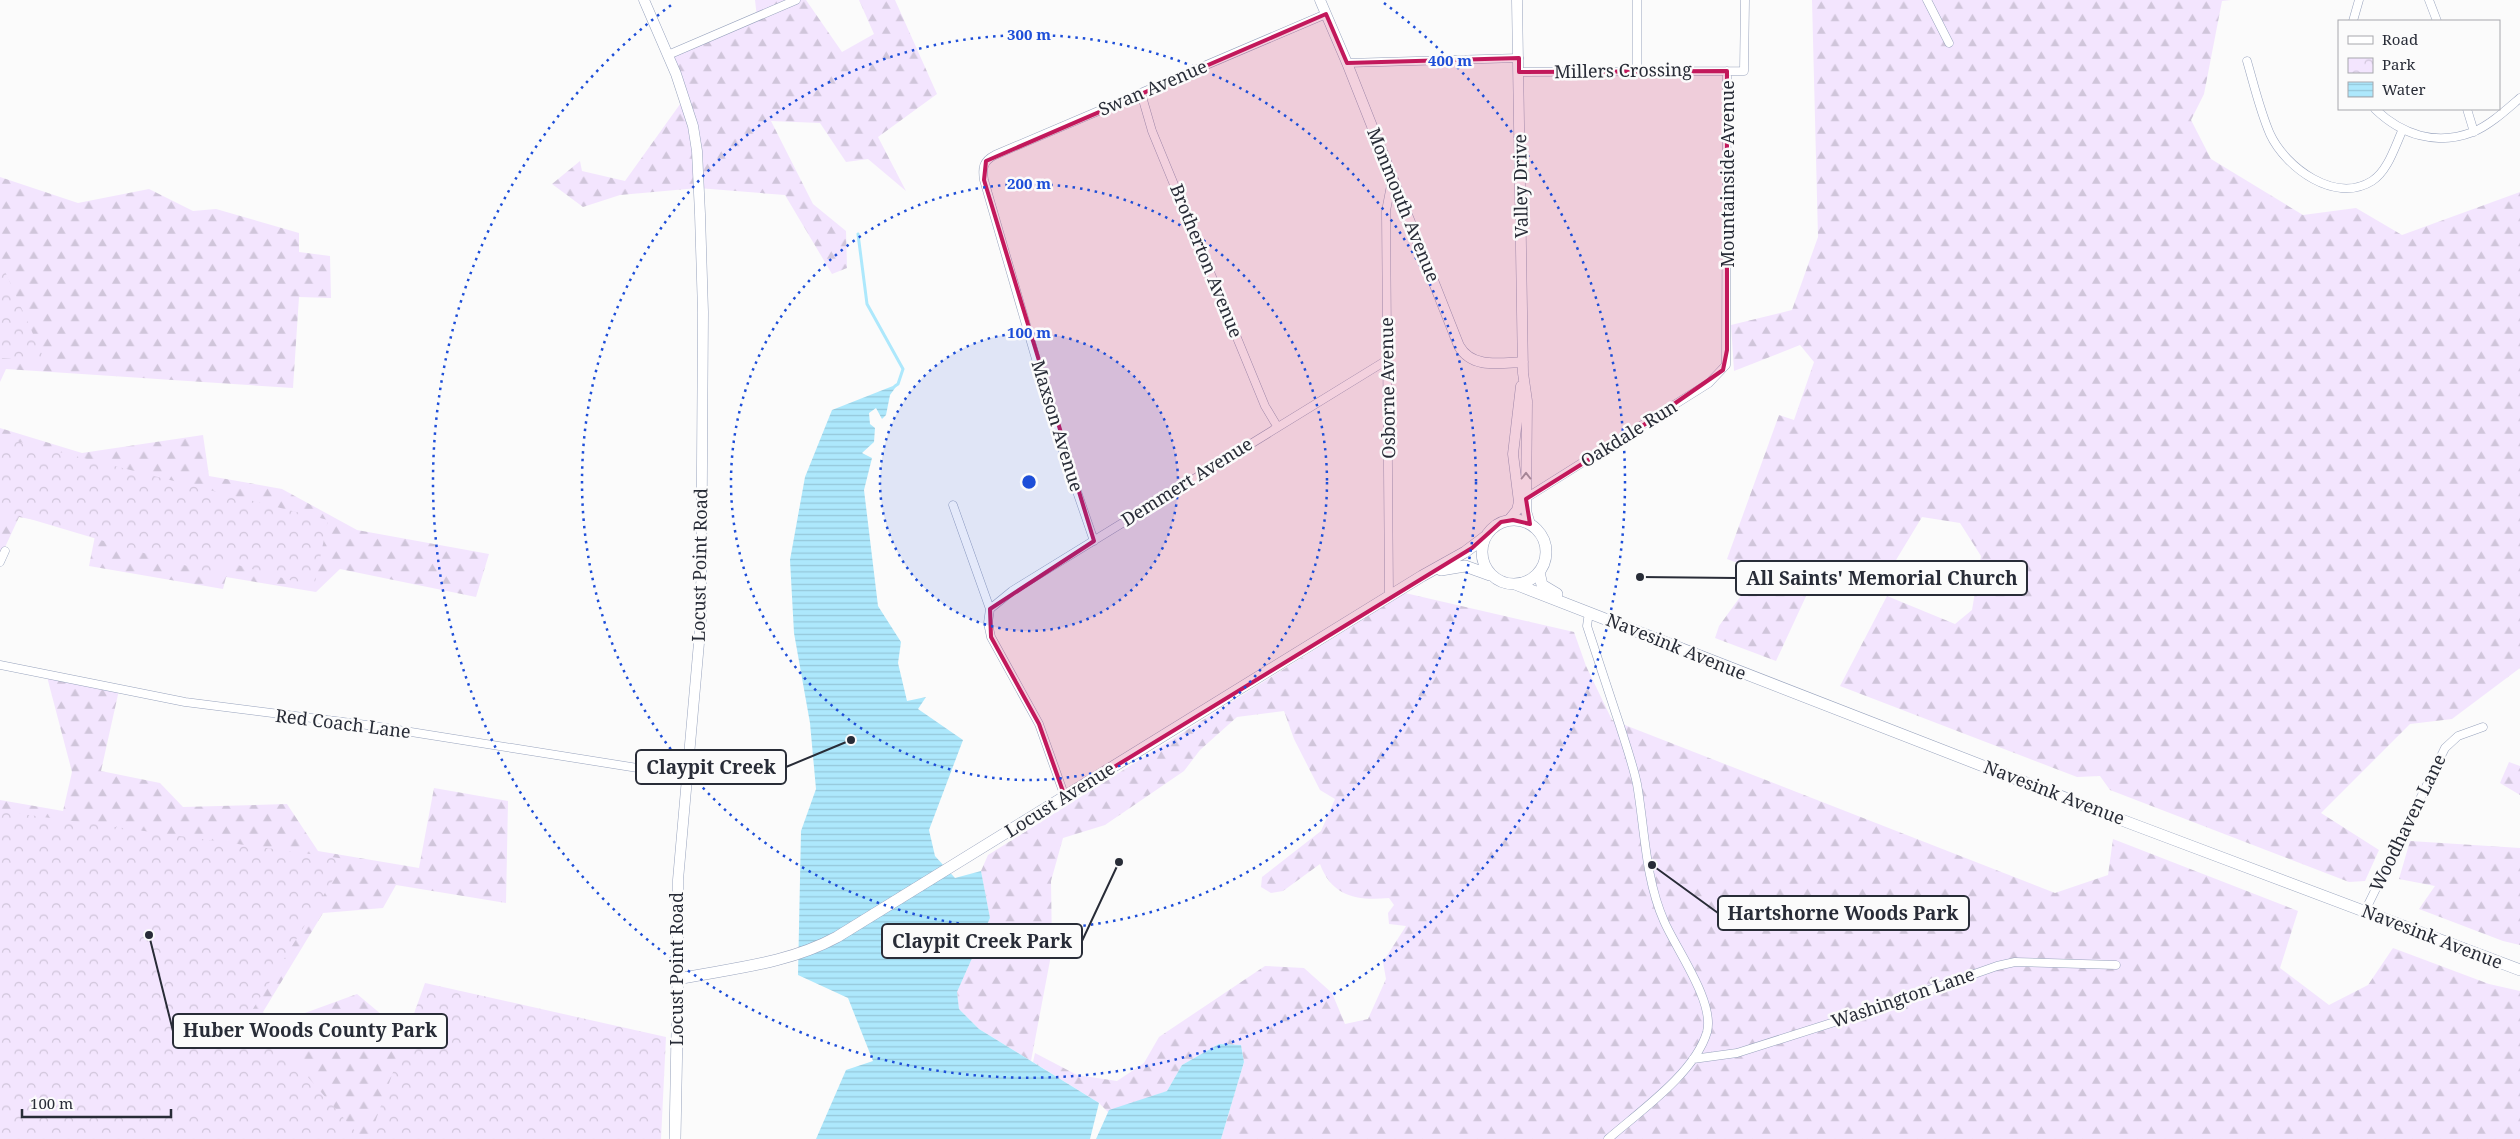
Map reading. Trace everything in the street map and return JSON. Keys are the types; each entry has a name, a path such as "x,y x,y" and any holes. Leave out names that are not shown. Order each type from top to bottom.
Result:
{"main road":[{"path":"1509,520 1530,524 1541,534 1546,545 1545,558 1539,572 1530,580 1515,584 1504,583 1490,575 1482,559 1482,546 1485,537 1496,525 1509,520"},
{"name":"Locust Avenue","path":"678,979 764,964 796,956 845,933 1422,576 1465,552 1485,537"},
{"name":"Locust Avenue","path":"1422,576 1465,566 1490,575"},
{"name":"Navesink Avenue","path":"1539,572 1539,580 1544,588 1589,612"},
{"name":"Navesink Avenue","path":"1515,584 2134,824 2499,964 2520,970"},
{"name":"Locust Point Road","path":"675,1139 678,979"}],"street":[{"name":"Locust Point Road","path":"644,0 668,55 693,126 700,214 703,312 701,620 678,887 678,979"},
{"path":"668,55 796,0"},
{"name":"Monmouth Avenue","path":"1320,0 1348,63 1392,180 1461,350 1472,359 1481,362 1523,362"},
{"name":"Valley Drive","path":"1509,520 1517,510 1519,502 1513,454 1523,373 1517,0"},
{"path":"1637,0 1637,70"},
{"name":"Mountainside Avenue","path":"1726,364 1727,71 1744,71 1745,0"},
{"path":"1927,0 1949,43"},
{"path":"2353,20 2359,0"},
{"path":"2429,0 2437,20"},
{"name":"Swan Avenue","path":"983,166 986,161 995,155 1326,14"},
{"path":"1348,63 1519,58"},
{"path":"2247,61 2270,134 2286,159 2330,188 2355,189 2372,181 2383,171 2403,129"},
{"name":"Millers Crossing","path":"1519,72 1727,71"},
{"name":"Brotherton Avenue","path":"1141,94 1152,131 1265,406 1277,426"},
{"path":"2376,110 2390,123 2419,137 2451,137 2474,132 2520,98"},
{"path":"2467,110 2474,132"},
{"name":"Maxson Avenue","path":"983,166 984,180 1062,445 1094,541"},
{"name":"Osborne Avenue","path":"1389,597 1386,211 1392,180"},
{"name":"Demmert Avenue","path":"990,609 1007,594 1387,360"},
{"name":"Oakdale Run","path":"1526,498 1709,383 1726,364"},
{"name":"Valley Drive","path":"1523,373 1527,401 1526,498 1530,524"},
{"path":"953,506 990,609 988,623 991,637 1039,724 1064,797"},
{"path":"0,562 5,551"},
{"path":"1589,612 1587,626 1637,783 1654,892 1664,922 1706,1009 1708,1030 1702,1047 1664,1091 1608,1139"},
{"name":"Red Coach Lane","path":"0,665 185,702 367,726 688,776"},
{"name":"Woodhaven Lane","path":"2365,911 2445,748 2458,736 2483,727"},
{"name":"Washington Lane","path":"1693,1059 1737,1054 1866,1012 1997,966 2015,962 2116,965"}],"highlighted area":[{"path":"1326,14 1347,63 1519,58 1519,72 1727,71 1727,350 1723,370 1638,429 1526,499 1530,524 1513,520 1501,522 1472,548 1065,797 1039,724 991,637 990,609 1094,541 984,180 986,161"}],"green space":[{"path":"755,0 806,0 842,52 874,34 859,0 895,0 937,94 878,137 906,191 868,159 846,162 820,123 771,121 813,204 846,231 847,268 832,274 785,195 698,188 620,195 583,207 552,184 580,161 582,171 625,181 683,100 668,57 757,18"},
{"path":"1812,0 2231,0 2222,1 2204,94 2191,120 2211,159 2303,215 2356,208 2402,235 2520,192 2520,668 2452,719 2410,724 2321,813 2379,850 2365,881 2349,882 2110,790 2100,776 2077,777 1840,686 1887,596 1955,624 1972,610 1981,556 1960,523 1922,517 1887,575 1820,566 1776,661 1715,638 1719,626 1759,571 1727,559 1779,415 1794,420 1814,362 1800,345 1734,371 1731,325 1792,310 1818,237"},
{"path":"0,177 78,203 149,189 193,211 216,209 299,233 299,252 330,256 331,298 299,297 293,388 6,369 0,382"},
{"path":"0,260 45,361 0,358"},
{"path":"0,428 82,453 203,435 209,476 282,489 357,530 489,554 476,597 340,569 316,592 226,577 223,589 89,566 96,531 19,517 0,558"},
{"path":"0,437 328,520 314,587 224,561 221,576 0,510"},
{"path":"1405,593 1574,632 1586,666 1612,720 2055,893 2108,875 2113,839 2298,911 2280,968 2329,1005 2368,985 2393,948 2489,984 2520,991 2520,1139 1221,1139 1244,1062 1241,1045 1219,1044 1182,1065 1167,1091 1108,1112 1099,1103 1033,1062 1035,1053 1077,1075 1117,1081 1144,1063 1159,1037 1265,966 1304,968 1332,993 1345,1024 1368,1019 1386,979 1383,962 1406,926 1389,924 1388,913 1394,905 1389,898 1367,899 1347,894 1331,884 1320,864 1283,891 1271,893 1261,887 1262,877 1321,831 1335,799 1320,790 1294,739 1284,711 1237,717 1200,750 1184,771 1105,825 1063,838 1051,881 1052,950 1031,1061 979,1029 959,1009 957,992 990,918 981,871 988,855"},
{"path":"46,673 119,690 101,771 160,783 183,807 287,804 318,851 419,868 434,788 508,801 506,903 396,885 383,908 323,913 263,1012 272,1025 357,994 388,1020 417,1019 395,1139 0,1139 0,800 63,811 72,772"},
{"path":"2509,762 2520,766 2520,795 2500,783"},
{"path":"0,811 346,859 251,1012 362,1139 0,1139"},
{"path":"2410,841 2520,848 2520,945 2503,941 2419,909 2435,886 2399,879"},
{"path":"425,983 666,1037 661,1139 369,1139"}],"water":[{"path":"898,384 890,395 886,415 882,419 876,408 869,413 870,424 875,428 874,442 862,453 872,458 864,490 878,606 901,642 898,663 907,701 926,697 918,709 963,740 929,830 935,856 955,878 981,871 990,918 957,992 959,1009 979,1029 1099,1103 1090,1139 816,1139 846,1070 873,1061 848,998 798,975 801,831 816,789 810,723 794,633 790,560 805,477 832,410"},
{"path":"1219,1044 1241,1045 1244,1062 1221,1139 1096,1139 1109,1110 1167,1091 1182,1065"}],"waterway":[{"path":"858,234 867,304 903,369 898,384 895,386"}],"place":[{"name":"All Saints' Memorial Church","path":"1640,577"},
{"name":"Claypit Creek","path":"851,740"},
{"name":"Claypit Creek Park","path":"1119,862"},
{"name":"Hartshorne Woods Park","path":"1652,865"},
{"name":"Huber Woods County Park","path":"149,935"}]}
